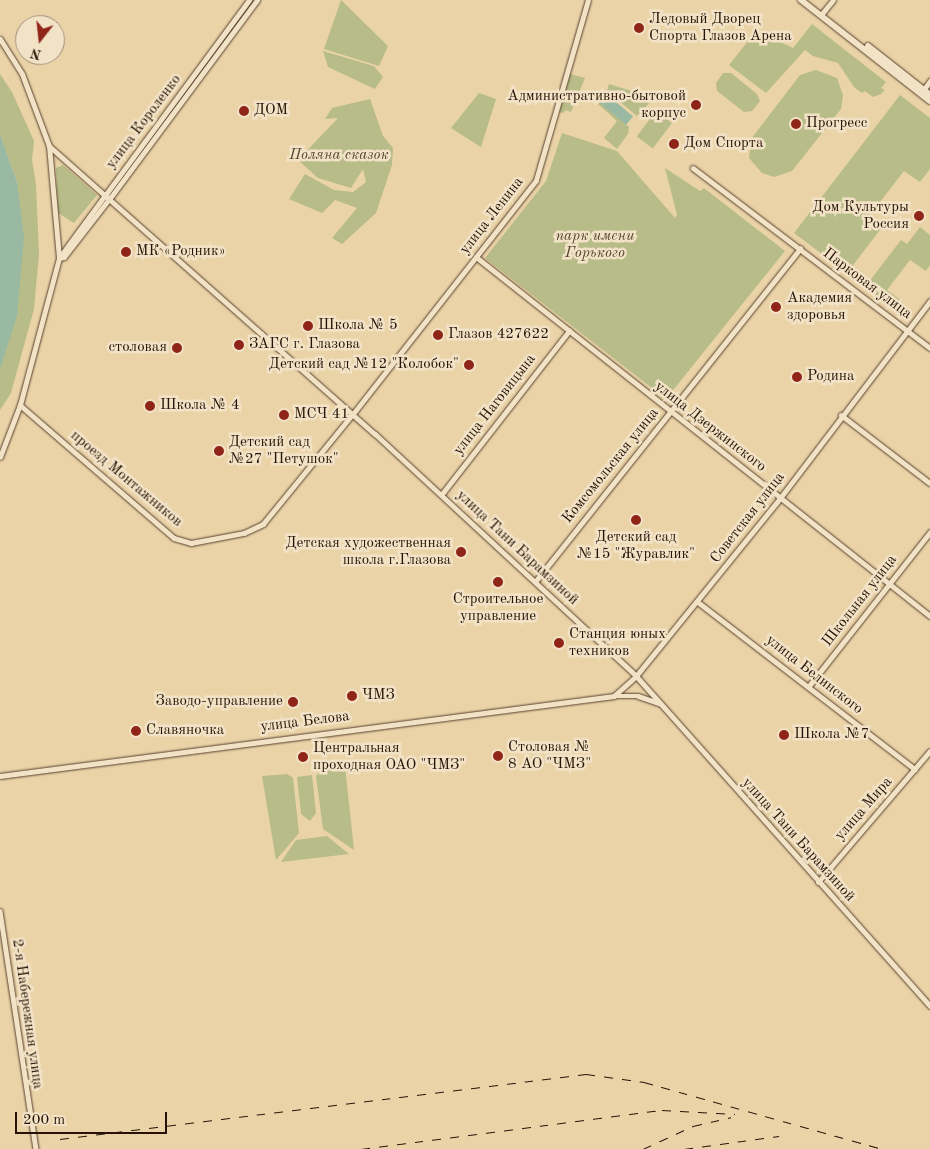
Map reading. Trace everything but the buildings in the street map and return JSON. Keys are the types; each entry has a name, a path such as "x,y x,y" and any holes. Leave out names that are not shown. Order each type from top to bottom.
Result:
{"main road":[{"path":"801,0 822,13"},
{"path":"807,0 922,92 930,101"},
{"path":"922,92 930,95"}],"street":[{"name":"улица Короленко","path":"61,257 104,205 108,196 249,0"},
{"name":"улица Короленко","path":"61,257 257,0"},
{"name":"улица Ленина","path":"352,415 536,180 588,0"},
{"path":"822,13 833,0"},
{"path":"0,39 22,74 49,146 61,257 20,405 0,457"},
{"path":"922,92 930,81"},
{"name":"улица Тани Барамзиной","path":"49,146 108,196 442,494 636,676 930,1006"},
{"name":"Парковая улица","path":"693,168 930,348"},
{"name":"Комсомольская улица","path":"535,582 800,249"},
{"name":"улица Дзержинского","path":"476,257 930,616"},
{"name":"Советская улица","path":"636,676 698,602 780,498 841,414 930,301"},
{"name":"улица Наговицына","path":"442,494 569,331"},
{"name":"проезд Монтажников","path":"20,405 174,538 191,543 244,533 263,524 352,415"},
{"path":"841,414 930,483"},
{"name":"Школьная улица","path":"809,686 930,532"},
{"name":"улица Белинского","path":"698,602 915,769"},
{"path":"614,696 636,676"},
{"name":"улица Белова","path":"0,776 614,696 638,696 664,706"},
{"name":"улица Мира","path":"818,882 930,752"},
{"name":"2-я Набережная улица","path":"0,911 16,1036 36,1149"}],"green space":[{"path":"341,0 388,46 379,66 324,49"},
{"path":"812,24 886,82 881,88 885,90 873,97 865,91 862,93 854,87 838,63 813,56 805,50 766,93 729,65 752,36 769,42 772,38 793,48"},
{"path":"323,51 374,66 383,77 375,89 328,67"},
{"name":"Прогресс","path":"816,70 837,78 843,95 841,109 792,171 774,177 762,173 749,158 751,139 800,75"},
{"path":"723,73 731,73 757,94 760,101 752,111 744,112 717,91 716,83"},
{"path":"0,74 12,92 34,141 32,160 36,184 39,254 34,309 11,393 0,410 0,367 17,182 0,134"},
{"path":"570,74 585,78 571,112 565,110 564,113 559,112"},
{"path":"609,84 654,98 637,116 607,91"},
{"path":"479,93 496,99 481,147 451,128"},
{"path":"900,95 930,118 930,169 920,182 904,171 869,216 883,226 847,273 794,233"},
{"name":"Поляна сказок","path":"370,99 383,136 393,148 392,165 376,213 342,244 332,238 357,208 335,200 322,213 289,199 305,174 334,190 353,192 366,182 363,169 351,188 318,178 298,160 338,118 325,119 332,108"},
{"path":"600,102 629,127 628,134 617,149 604,138 617,121 598,104"},
{"path":"656,111 672,123 653,149 637,137"},
{"name":"парк имени Горького","path":"562,133 617,151 675,218 677,215 665,168 700,191 704,188 785,251 666,399 485,258 546,181"},
{"path":"63,165 97,195 74,223 58,213 56,168"},
{"path":"920,227 930,235 930,265 926,271 910,260 887,290 902,301 895,309 865,287 901,240 907,244"},
{"path":"345,766 354,850 323,829 316,776 323,768"},
{"path":"287,774 293,778 299,833 276,860 262,776"},
{"path":"312,775 316,813 310,821 301,814 297,777"},
{"path":"327,836 349,854 281,862 296,840"}],"shaded area":[{"path":"604,92 633,116 626,125 597,100"},
{"path":"0,134 17,182 24,238 17,316 0,369"}],"railway":[{"path":"60,1139 586,1074 644,1082 882,1149"},
{"path":"361,1149 662,1110 735,1114"},
{"path":"643,1149 693,1126 731,1117"},
{"path":"684,1149 779,1136"}],"place":[{"name":"Ледовый Дворец Спорта Глазов Арена","path":"639,28"},
{"name":"Административно-бытовой корпус","path":"696,105"},
{"name":"ДОМ","path":"244,111"},
{"name":"Прогресс","path":"796,124"},
{"name":"Дом Спорта","path":"674,144"},
{"name":"Дом Культуры Россия","path":"919,216"},
{"name":"МК «Родник»","path":"126,252"},
{"name":"Академия здоровья","path":"776,307"},
{"name":"Школа № 5","path":"308,326"},
{"name":"Глазов 427622","path":"438,335"},
{"name":"ЗАГС г. Глазова","path":"239,345"},
{"name":"столовая","path":"177,348"},
{"name":"Детский сад №12 \"Колобок\"","path":"469,365"},
{"name":"Родина","path":"797,377"},
{"name":"Школа № 4","path":"150,406"},
{"name":"МСЧ 41","path":"284,415"},
{"name":"Детский сад №27 \"Петушок\"","path":"219,451"},
{"name":"Детский сад №15 \"Журавлик\"","path":"636,520"},
{"name":"Детская художественная школа г.Глазова","path":"461,552"},
{"name":"Строительное управление","path":"498,582"},
{"name":"Станция юных техников","path":"559,643"},
{"name":"ЧМЗ","path":"352,696"},
{"name":"Заводо-управление","path":"293,702"},
{"name":"Славяночка","path":"136,731"},
{"name":"Школа №7","path":"784,735"},
{"name":"Столовая № 8 АО \"ЧМЗ\"","path":"498,756"},
{"name":"Центральная проходная ОАО \"ЧМЗ\"","path":"303,757"}]}
